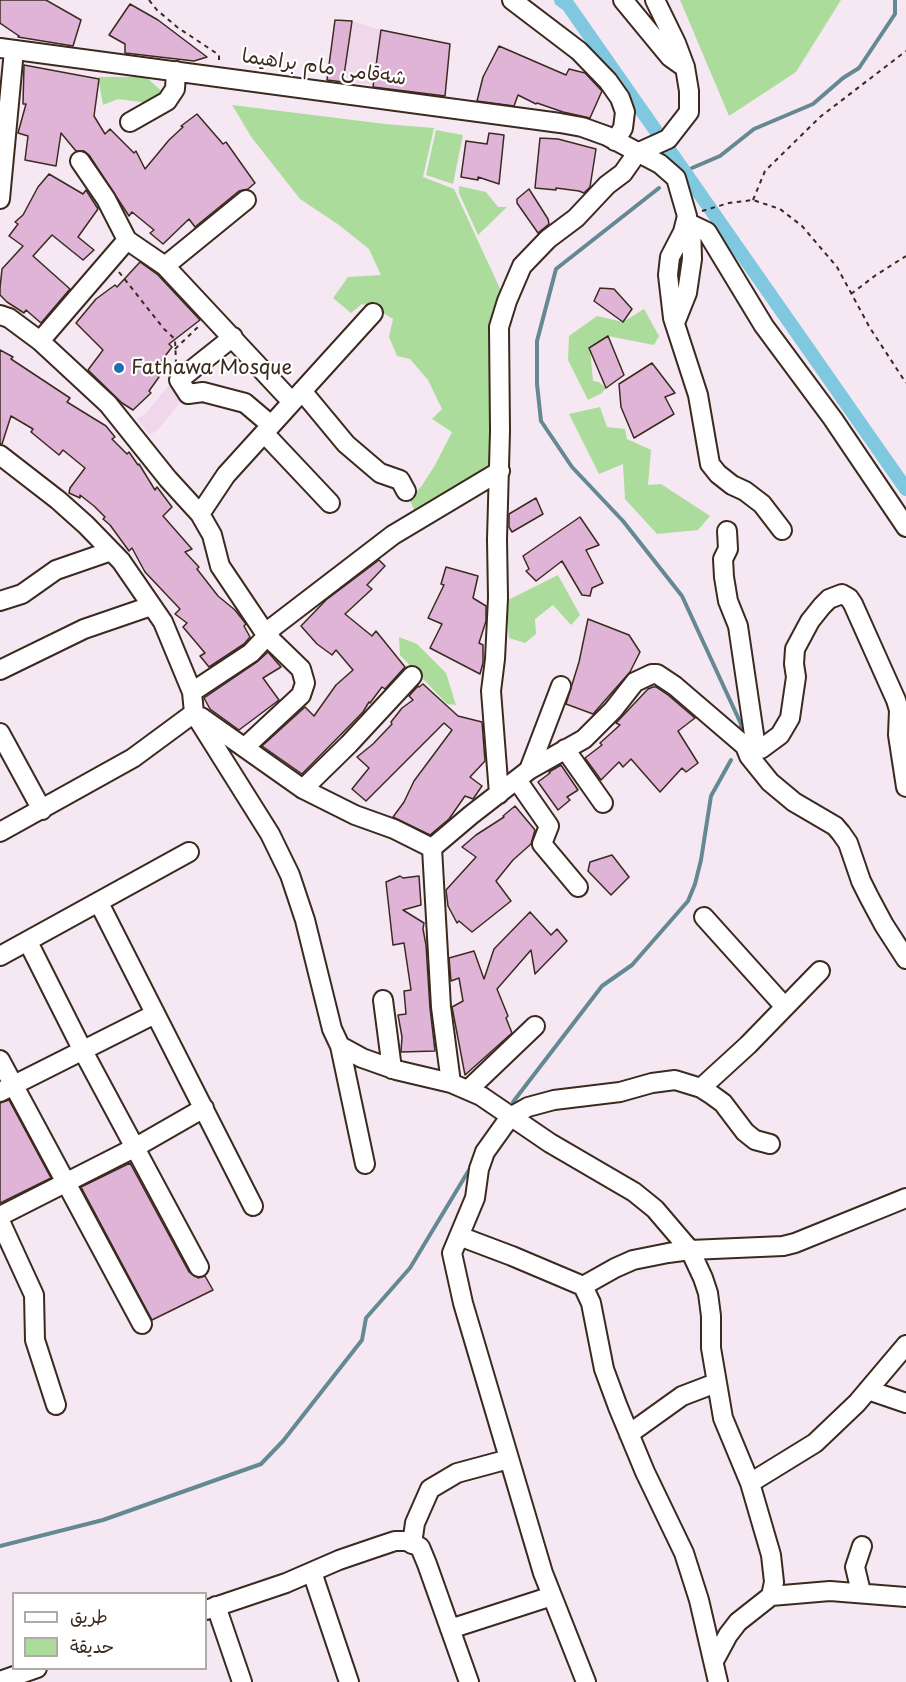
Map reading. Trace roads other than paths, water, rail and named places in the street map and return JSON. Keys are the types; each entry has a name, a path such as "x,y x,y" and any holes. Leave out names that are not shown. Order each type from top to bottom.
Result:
{"street":[{"path":"512,0 579,51 608,81 620,98 625,112 623,128 615,141"},
{"path":"623,0 670,57 685,67"},
{"path":"499,794 491,691 498,598 499,327 522,266 548,239 576,218 623,173 637,153 668,139 689,112 689,91 685,67 655,0"},
{"path":"0,37 11,50 0,199"},
{"name":"شەقامی مام براهیما","path":"11,50 582,127 660,164 676,178 688,221"},
{"path":"130,122 167,101 176,89 176,71"},
{"path":"80,161 106,199 127,240 165,266 233,338 346,444 380,473 400,480 406,492"},
{"path":"165,266 246,200"},
{"path":"782,530 762,504 746,491 732,485 710,464 698,395 675,323 668,275 670,257 688,221 707,232 764,326 833,419 906,527"},
{"path":"40,341 127,240"},
{"path":"200,514 226,475 374,313"},
{"path":"0,315 9,318 40,341 108,404 168,479 200,514 212,535 220,566 267,636 301,669 305,683 301,695 244,747"},
{"path":"233,338 179,380 188,394 203,392 245,403 330,502"},
{"path":"0,455 58,500 121,561 162,622 192,692 194,713 270,834 290,876 305,920 332,1029 340,1046 365,1164"},
{"path":"192,692 251,653 273,627 393,535 500,471"},
{"path":"727,531 728,549 723,559 724,577 728,601 738,626 749,756 770,782 794,802 835,826 841,833 848,843 869,897 906,959"},
{"path":"0,601 22,594 56,570 111,551"},
{"path":"432,848 523,775 584,739 613,710 635,682 652,674 657,674 675,686 747,745 761,749 780,735 790,718 796,677 795,649 810,621 829,599 842,594 853,604 896,700 899,710 898,735 906,787"},
{"path":"0,670 84,629 151,606"},
{"path":"303,789 349,744 412,676"},
{"path":"523,775 561,686"},
{"path":"194,713 303,789 432,848"},
{"path":"0,832 133,758 194,713"},
{"path":"0,733 42,810"},
{"path":"565,749 603,803"},
{"path":"523,775 549,826 542,844 578,887"},
{"path":"432,848 441,1007 467,1090"},
{"path":"0,957 189,852"},
{"path":"99,903 253,1206"},
{"path":"704,917 785,1007"},
{"path":"28,942 83,1051 199,1267"},
{"path":"701,1088 748,1045 820,971"},
{"path":"383,1000 392,1069"},
{"path":"7,1089 154,1014"},
{"path":"467,1090 535,1026"},
{"path":"340,1046 362,1058 392,1069 467,1090 550,1143 634,1192 655,1209 690,1250 708,1293 711,1348 716,1383 729,1436 750,1484 771,1555 774,1582 771,1596"},
{"path":"0,1060 7,1089 66,1182 142,1324"},
{"path":"586,1682 543,1573 463,1303 452,1253 476,1198 479,1169 485,1152 507,1114 554,1100 620,1092 652,1083 675,1080 701,1088 723,1103 755,1140 770,1144"},
{"path":"0,1216 136,1147 204,1108"},
{"path":"583,1286 633,1260 690,1250 795,1244 906,1198"},
{"path":"0,1221 34,1294 35,1340 56,1405"},
{"path":"459,1236 583,1286 591,1303 604,1369 629,1434 684,1553 699,1600 718,1682"},
{"path":"750,1484 815,1443 856,1403 906,1345"},
{"path":"629,1434 682,1396 716,1383"},
{"path":"868,1390 906,1403"},
{"path":"469,1682 416,1546 415,1523 430,1489 457,1473 509,1459"},
{"path":"242,1682 211,1608 286,1584 339,1560 395,1541 406,1541 416,1546"},
{"path":"861,1592 855,1567 862,1546"},
{"path":"312,1572 349,1682"},
{"path":"714,1661 738,1622 771,1596 831,1591 906,1597"},
{"path":"450,1629 552,1596"},
{"path":"0,1681 31,1670"}],"waterway":[{"path":"561,0 568,5 906,489"},
{"path":"692,168 720,156 754,129 813,104 843,78 859,68 895,14 895,0"},
{"path":"659,188 556,269 537,341 537,384 541,421 572,467 623,521 682,596 741,724 742,734"},
{"path":"513,1102 602,986 632,965 688,901 701,860 711,796 731,760"},
{"path":"0,1546 103,1520 261,1464 283,1441 362,1340 366,1318 410,1268 472,1165"}],"place":[{"name":"Fathawa Mosque","path":"119,368"}]}
